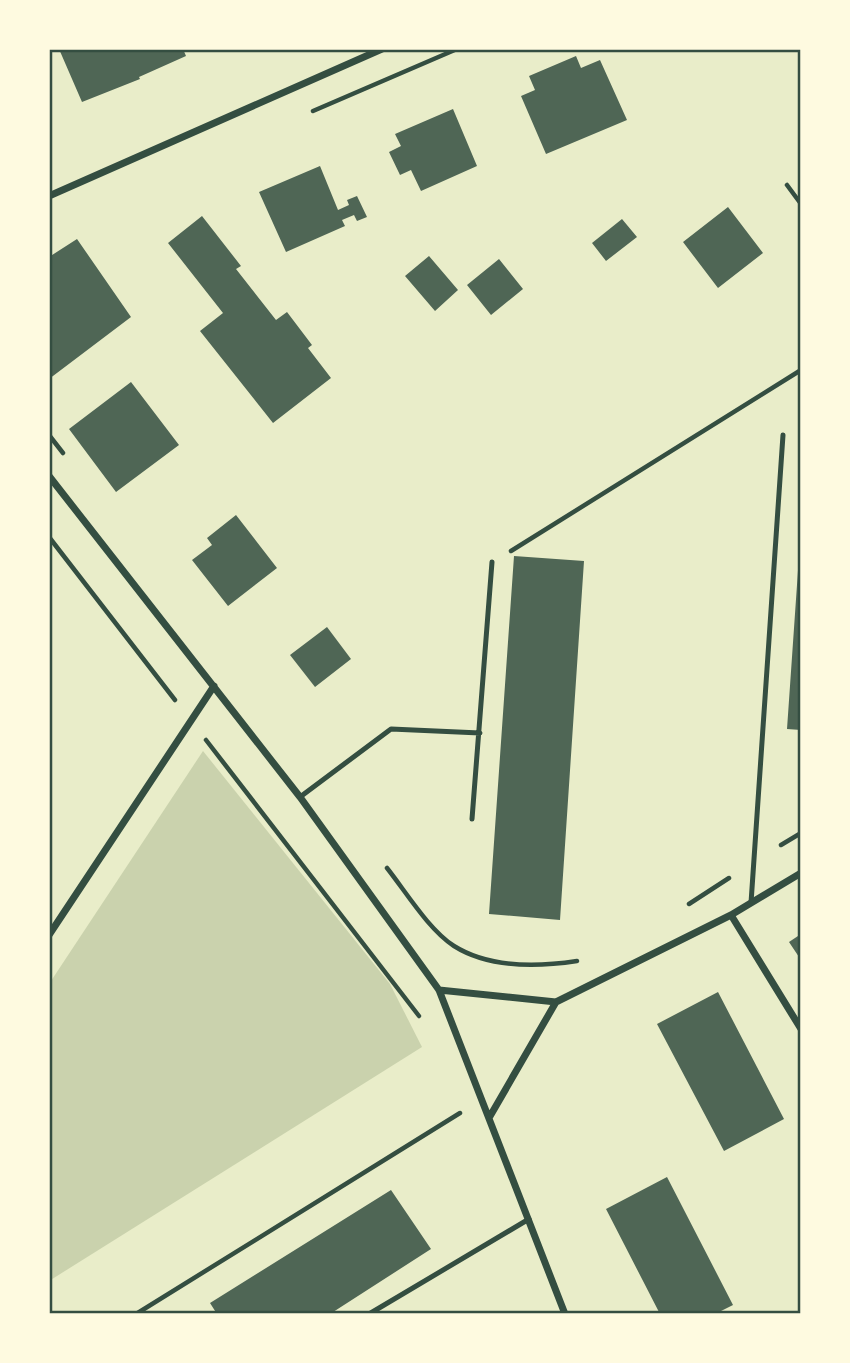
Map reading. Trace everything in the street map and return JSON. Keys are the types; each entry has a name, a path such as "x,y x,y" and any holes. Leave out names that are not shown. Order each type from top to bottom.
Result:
{"street":[{"path":"49,195 382,49"},
{"path":"49,476 300,797 439,990 565,1314"},
{"path":"49,935 214,686"},
{"path":"439,990 556,1002 731,915 801,873"},
{"path":"731,915 801,1029"},
{"path":"489,1118 556,1002"}],"lane":[{"path":"751,903 783,435"},
{"path":"472,819 492,562"},
{"path":"300,797 391,729 480,733"},
{"path":"369,1314 529,1219"}],"path":[{"path":"787,185 801,204"},
{"path":"492,562 801,370"},
{"path":"49,435 66,457"},
{"path":"49,537 425,1026"},
{"path":"687,905 801,833"},
{"path":"379,858 438,932 455,947 501,962 531,965 582,960"},
{"path":"459,1101 467,1123"},
{"path":"136,1314 463,1111"}],"green space":[{"path":"203,751 390,984 422,1047 49,1281 49,984"}],"building":[{"path":"59,49 183,49 186,56 139,77 140,79 82,102"},
{"path":"576,56 581,68 600,60 627,120 546,154 521,96 535,90 529,76"},
{"path":"453,109 477,166 421,191 411,170 400,175 389,152 401,146 395,134"},
{"path":"320,166 338,210 349,205 347,200 357,196 367,217 357,221 354,215 342,220 345,226 286,252 259,192"},
{"path":"728,207 763,253 718,288 683,242"},
{"path":"202,216 241,266 236,269 276,320 287,312 312,345 308,348 331,378 273,423 200,331 223,313 168,243"},
{"path":"622,219 637,237 606,261 592,243"},
{"path":"77,239 131,317 49,379 49,257"},
{"path":"429,256 458,290 435,311 405,276"},
{"path":"499,259 523,289 491,315 467,285"},
{"path":"131,382 179,445 116,492 69,429"},
{"path":"236,515 277,568 228,606 192,560 212,545 207,538"},
{"path":"514,556 584,561 560,920 489,914"},
{"path":"801,556 801,730 787,729"},
{"path":"327,627 351,659 315,687 290,655"},
{"path":"801,934 801,960 789,942"},
{"path":"718,992 784,1119 724,1151 657,1024"},
{"path":"667,1177 733,1305 715,1314 660,1314 606,1209"},
{"path":"391,1190 431,1249 330,1314 217,1314 210,1303"}]}
